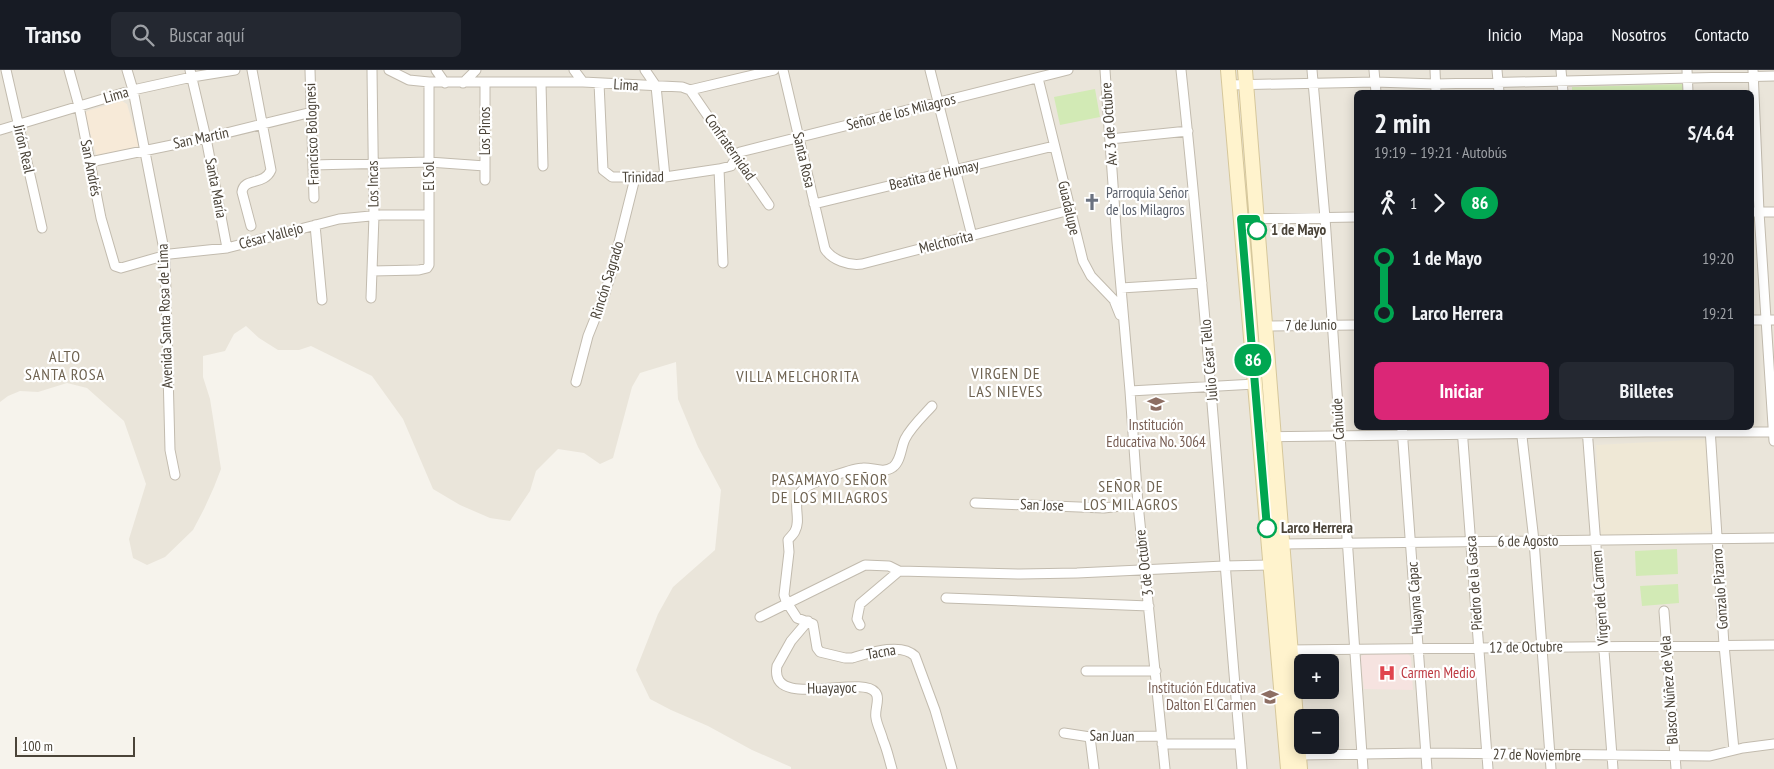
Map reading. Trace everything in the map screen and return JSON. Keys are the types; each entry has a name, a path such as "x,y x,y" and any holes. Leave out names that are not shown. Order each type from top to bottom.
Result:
{"street":[{"name":"Jirón Real","path":"6,70 42,228"},
{"name":"San Andrés","path":"69,70 79,106 101,218 115,266"},
{"name":"Avenida Santa Rosa de Lima","path":"127,70 133,90 165,255 170,450 176,475"},
{"name":"Lima","path":"0,130 191,74 235,70"},
{"path":"251,226 242,192 243,187 245,184 263,180 269,175 271,170 252,70"},
{"name":"Francisco Bolognesi","path":"310,70 314,198"},
{"name":"Los Incas","path":"371,298 374,216 372,70"},
{"name":"Lima","path":"389,70 409,80 429,82 582,82 682,87 690,90"},
{"path":"436,70 445,83"},
{"path":"463,83 476,70"},
{"path":"574,70 582,82"},
{"path":"646,70 656,86 665,177"},
{"path":"690,90 774,70"},
{"name":"Santa Rosa","path":"783,70 825,249"},
{"path":"930,70 972,236"},
{"name":"Señor de los Milagros","path":"736,157 740,152 799,136 1068,70"},
{"name":"Av. 3 de Octubre","path":"1106,70 1116,242 1124,328"},
{"name":"Julio César Tello","path":"1181,70 1211,386 1224,566 1242,769"},
{"path":"1228,70 1270,565 1299,762"},
{"name":"Cahuide","path":"1312,70 1325,218 1363,769"},
{"path":"1374,70 1376,90"},
{"path":"1434,70 1436,88"},
{"path":"1497,70 1499,90"},
{"path":"1561,70 1563,90"},
{"path":"1229,85 1245,77 1314,83 1375,82 1436,88 1623,74 1753,73 1774,76"},
{"path":"1753,73 1753,90"},
{"name":"Santa María","path":"191,74 206,138 227,248"},
{"path":"1687,74 1688,90"},
{"path":"1245,77 1282,544 1288,769"},
{"name":"Guadalupe","path":"1038,78 1079,249 1086,268 1115,302 1124,328"},
{"name":"El Sol","path":"372,272 419,270 427,268 428,265 429,82"},
{"name":"Los Pinos","path":"485,82 485,180"},
{"path":"541,82 543,166"},
{"name":"Trinidad","path":"599,84 603,170 612,177 665,177 719,169 731,166 735,162 736,157"},
{"name":"Confraternidad","path":"690,90 769,205"},
{"name":"San Martin","path":"90,162 145,149 206,138 312,112"},
{"path":"1110,139 1188,131"},
{"path":"1754,142 1755,212 1770,320 1774,441"},
{"name":"Beatita de Humay","path":"814,204 1054,146"},
{"path":"313,165 429,162 485,166"},
{"path":"719,169 723,263"},
{"name":"Rincón Sagrado","path":"576,382 588,336 611,274 635,178"},
{"name":"Melchorita","path":"825,249 830,256 838,260 858,264 1070,210"},
{"path":"1755,212 1774,212"},
{"name":"César Vallejo","path":"115,266 121,268 165,255 227,248 339,218 429,215"},
{"path":"1241,219 1354,217"},
{"path":"315,225 322,300"},
{"path":"1121,288 1202,283"},
{"path":"1754,320 1770,320"},
{"name":"7 de Junio","path":"1265,326 1354,324"},
{"name":"3 de Octubre","path":"1124,328 1144,569 1165,769"},
{"path":"1130,391 1255,384"},
{"path":"808,621 797,618 784,595 789,552 788,540 796,531 798,518 796,507 801,492 808,486 840,473 863,468 885,470 893,467 899,458 905,438 932,406"},
{"name":"Virgen del Carmen","path":"1587,430 1613,769"},
{"path":"1259,437 1339,436 1403,431 1710,430 1774,432"},
{"name":"Gonzalo Pizarro","path":"1710,430 1724,645 1734,750"},
{"name":"Huayna Cápac","path":"1403,431 1427,769"},
{"name":"Piedro de la Gasca","path":"1462,431 1488,769"},
{"path":"1521,431 1534,541 1551,769"},
{"name":"San Jose","path":"976,503 1104,508 1138,504"},
{"name":"6 de Agosto","path":"1282,544 1774,538"},
{"path":"760,617 865,565 888,566 899,571 1020,574 1270,565"},
{"path":"860,625 858,619 860,604 899,571"},
{"path":"946,598 1149,606"},
{"name":"Blasco Núñez de Vela","path":"1664,611 1665,646 1676,769"},
{"name":"Huayayoc","path":"808,621 791,640 777,666 776,670 780,682 784,686 799,689 857,687 874,690 878,697 876,719 892,769"},
{"name":"Tacna","path":"808,621 815,628 817,648 824,654 852,658 900,648 911,651 915,656 936,710 952,769"},
{"name":"12 de Octubre","path":"1284,651 1774,645"},
{"path":"1086,671 1156,671"},
{"name":"San Juan","path":"1064,733 1090,737 1240,744"},
{"path":"1090,737 1094,769"},
{"name":"27 de Noviembre","path":"1299,762 1362,755 1426,753 1612,756 1666,756 1674,754 1710,756 1774,744"}],"shaded area":[{"path":"0,70 1774,70 1774,769 791,769 791,767 752,750 708,726 650,699 636,670 658,614 673,587 715,550 721,490 698,447 678,399 676,362 640,373 632,387 613,458 600,464 584,453 558,449 536,471 530,491 510,521 490,518 460,505 433,489 403,419 372,376 311,346 299,350 278,350 259,338 246,326 234,334 225,351 203,356 203,377 210,399 221,469 214,487 193,530 165,557 147,565 133,558 129,539 146,484 124,421 87,388 67,383 38,392 20,391 0,402"},
{"path":"122,101 127,104 139,146 97,158 85,114 87,111"},
{"path":"1708,439 1713,531 1601,537 1596,445"},
{"name":"Carmen Medio","path":"1364,654 1408,654 1411,657 1413,690 1364,689 1360,657"}],"green space":[{"path":"1684,84 1684,90 1572,90 1572,87"},
{"path":"1095,89 1100,117 1060,125 1054,97"},
{"path":"1677,549 1678,574 1636,576 1635,551"},
{"path":"1678,584 1679,603 1642,606 1640,586"}],"bus line":[{"name":"86","path":"1257,230 1256,219 1241,219 1267,528"}],"place":[{"name":"Parroquia Señor de los Milagros","path":"1092,202"},
{"name":"1 de Mayo","path":"1257,230"},
{"name":"Institución Educativa No. 3064","path":"1156,404"},
{"name":"Larco Herrera","path":"1267,528"},
{"name":"Carmen Medio","path":"1387,673"},
{"name":"Institución Educativa Dalton El Carmen","path":"1270,697"}],"district":[{"name":"ALTO SANTA ROSA","path":"65,365"},
{"name":"VILLA MELCHORITA","path":"798,376"},
{"name":"VIRGEN DE LAS NIEVES","path":"1006,382"},
{"name":"PASAMAYO SEÑOR DE LOS MILAGROS","path":"830,488"},
{"name":"SEÑOR DE LOS MILAGROS","path":"1131,495"}]}
